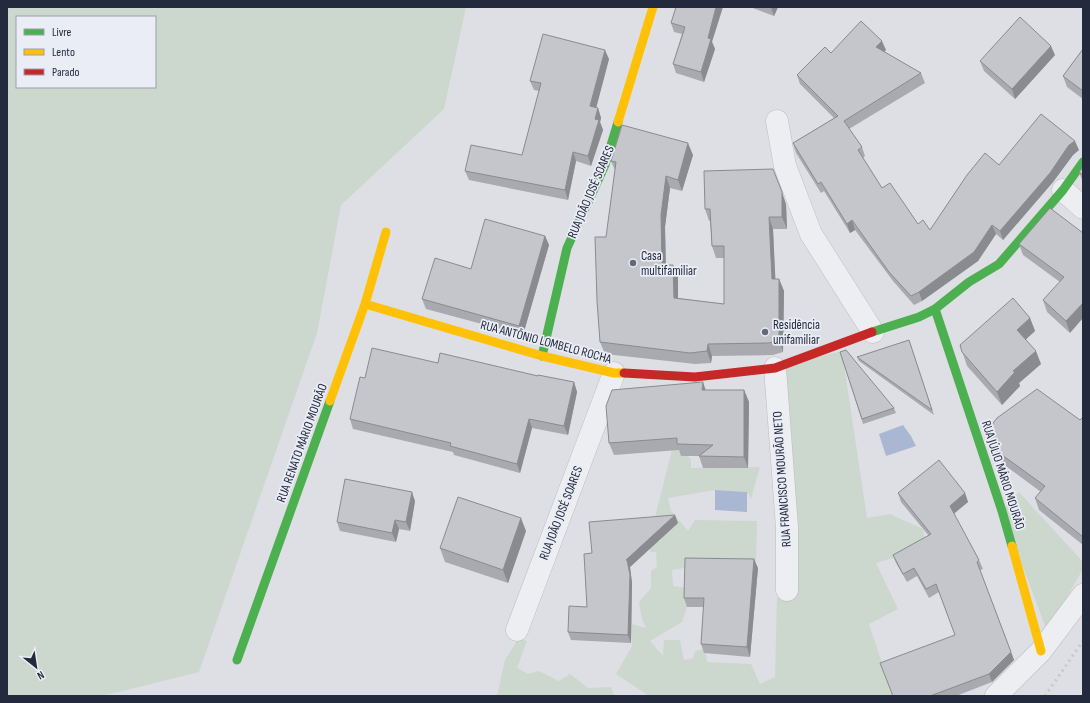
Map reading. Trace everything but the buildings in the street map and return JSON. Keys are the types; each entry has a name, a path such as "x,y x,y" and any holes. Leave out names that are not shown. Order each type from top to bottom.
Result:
{"street":[{"name":"RUA JOÃO JOSÉ SOARES","path":"542,356 567,248 605,166 653,7"},
{"path":"778,122 785,166 811,234 872,332"},
{"name":"RUA ANTÔNIO LOMBELO ROCHA","path":"365,304 542,356 614,373 695,377 775,368 872,332 919,317 935,309 969,282 999,264 1063,190 1083,162"},
{"path":"1063,190 1083,208"},
{"name":"RUA RENATO MÁRIO MOURÃO","path":"237,660 365,304 386,232"},
{"name":"RUA JÚLIO MÁRIO MOURÃO","path":"935,309 1002,511 1041,651"},
{"name":"RUA FRANCISCO MOURÃO NETO","path":"775,368 787,527 787,590"},
{"name":"RUA JOÃO JOSÉ SOARES","path":"517,630 614,373"},
{"path":"996,696 1041,651 1083,595"}],"shaded area":[{"path":"7,7 466,7 444,109 341,205 317,333 199,672 102,696 7,696"},
{"path":"842,351 867,518 890,514 923,529 926,548 876,563 898,609 869,624 893,696 649,696 616,674 632,646 632,624 646,628 642,619 639,602 651,588 651,571 657,567 656,552 650,552 649,543 661,541 659,525 653,525 672,450 677,449 691,459 691,468 760,467 751,499 747,492 715,490 668,498 671,511 688,531 695,520 757,521 756,563 691,567 672,570 673,586 688,588 687,607 682,622 650,641 663,656 664,640 680,640 684,660 693,658 695,651 705,649 707,662 751,664 760,684 775,677 777,598 792,597 775,368"},
{"path":"1019,492 1083,562 1083,569 1047,631 1002,511"},
{"path":"518,639 527,641 517,668 528,674 539,671 559,681 570,674 588,688 611,687 614,696 497,696 505,660"}],"water":[{"path":"903,425 916,446 886,456 879,434"},
{"path":"715,490 747,492 747,512 715,510"}],"railway":[{"path":"1045,696 1083,641"}],"traffic: fast":[{"path":"542,356 567,248 605,165 618,122"},
{"path":"872,332 919,317 935,309 969,282 999,264 1063,190 1083,162"},
{"path":"935,309 1002,511 1012,546"},
{"path":"237,660 330,401"}],"traffic: slow":[{"path":"618,122 653,7"},
{"path":"330,401 365,304 386,232"},
{"path":"365,304 542,356 614,373 624,373"},
{"path":"1012,546 1041,651"}],"traffic: jam":[{"path":"624,373 695,377 775,368 872,332"}],"place":[{"name":"Casa multifamiliar","path":"633,263"},
{"name":"Residência unifamiliar","path":"765,332"}]}
